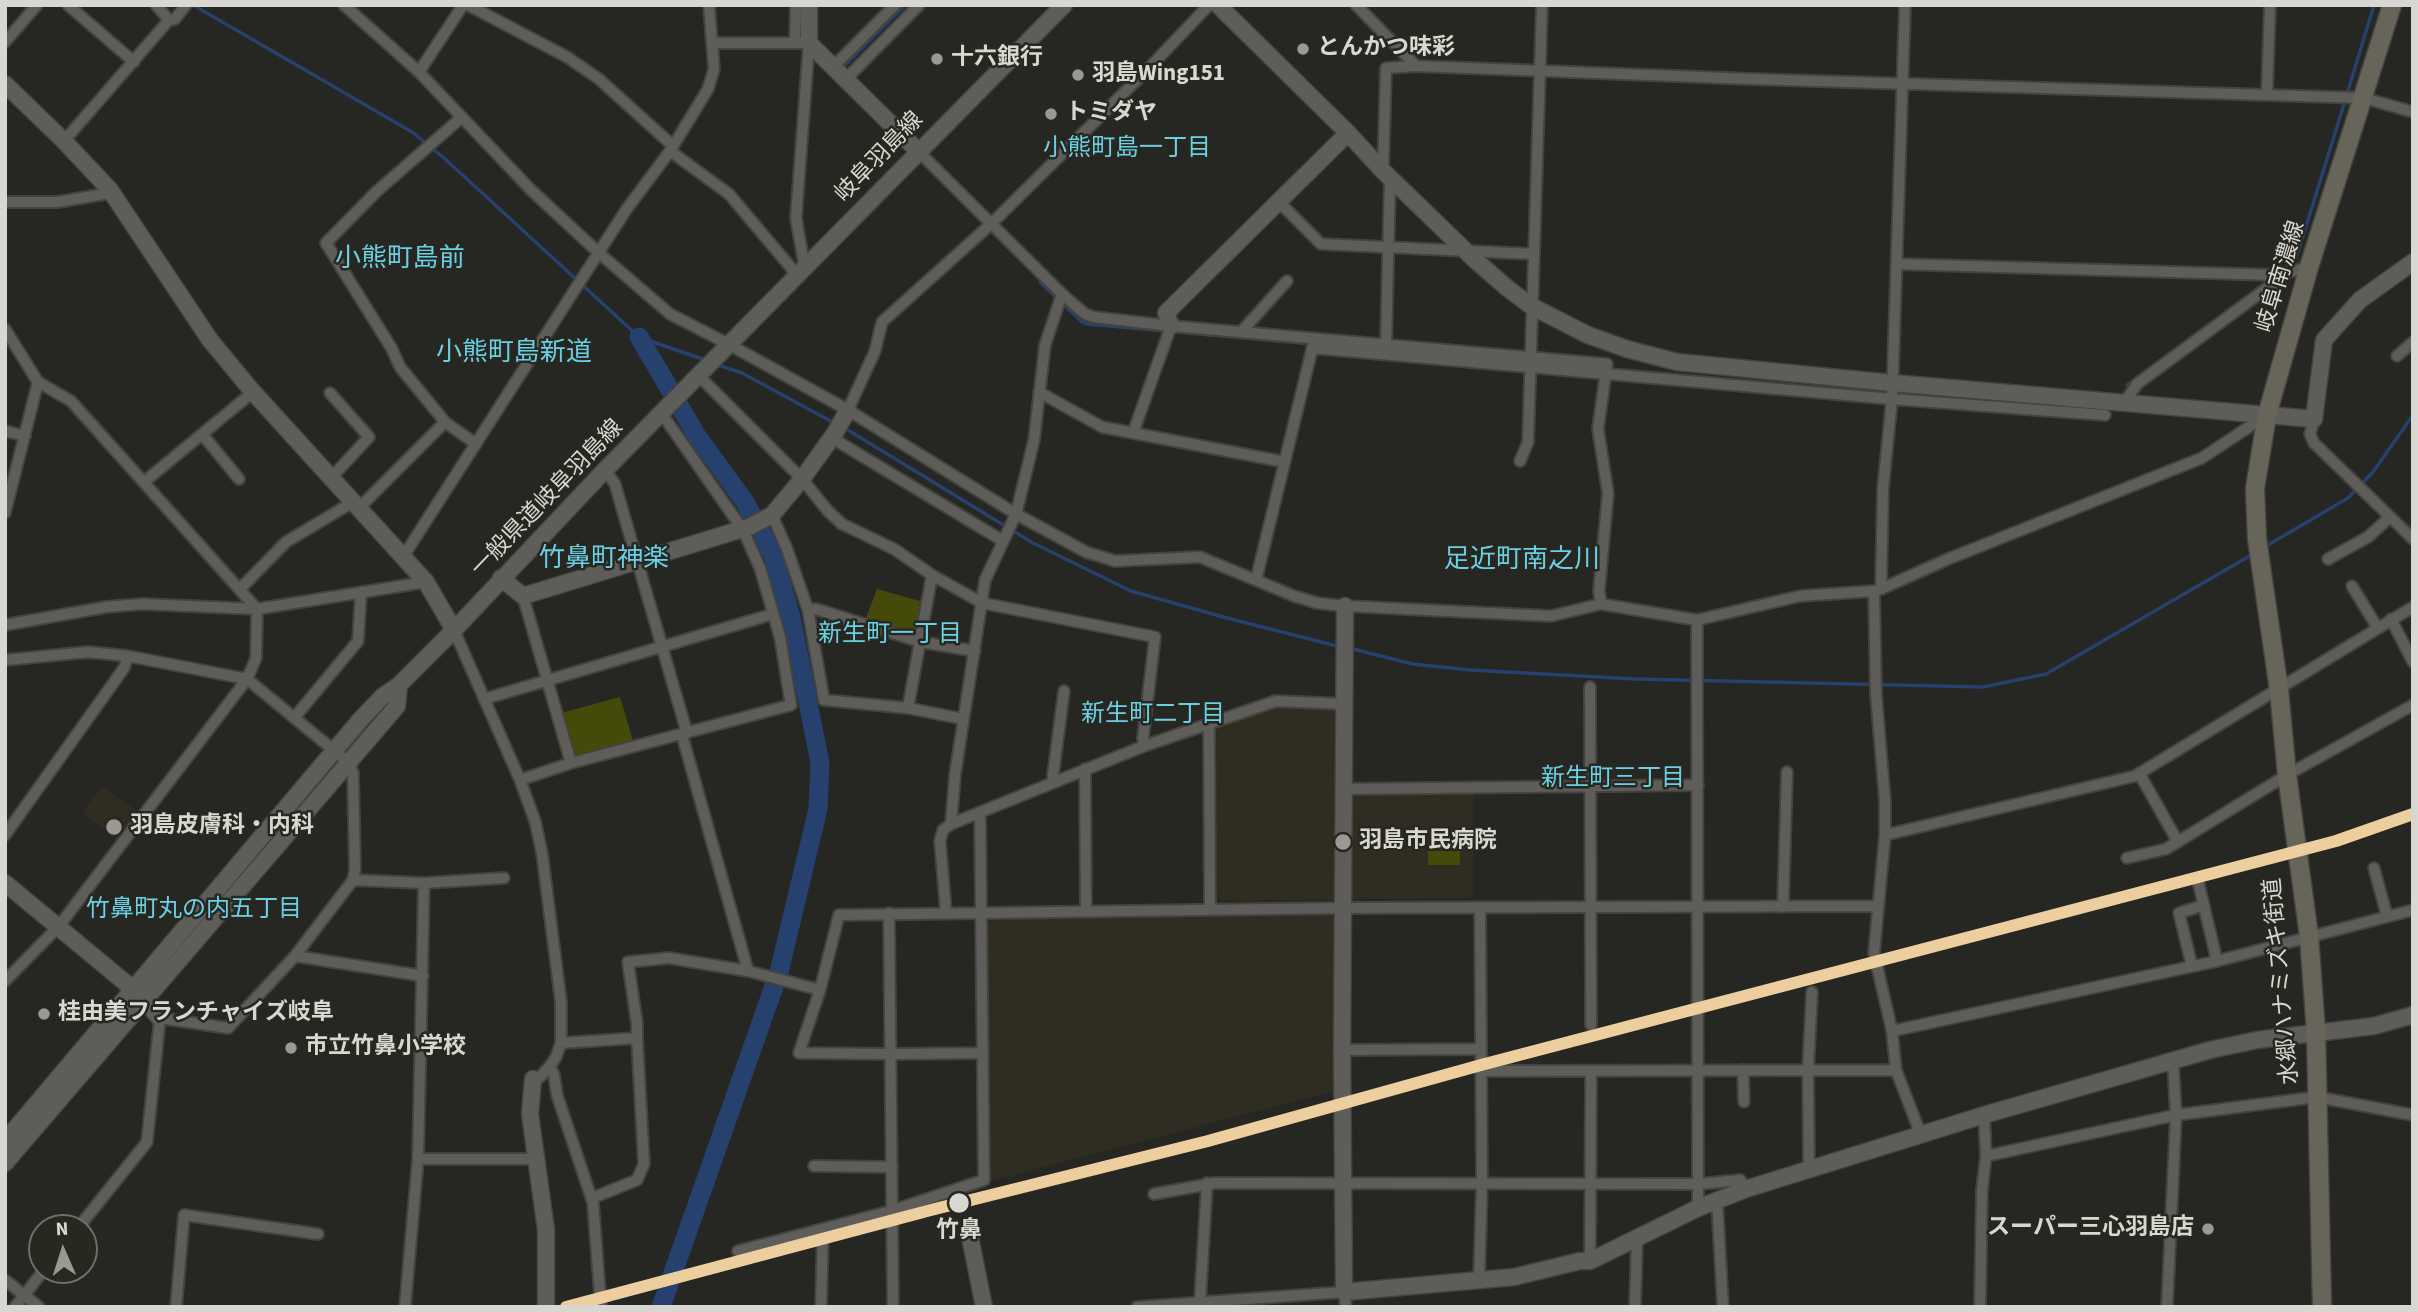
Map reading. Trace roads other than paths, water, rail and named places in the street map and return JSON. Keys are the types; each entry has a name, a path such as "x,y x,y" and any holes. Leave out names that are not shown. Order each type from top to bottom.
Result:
{"main road":[{"name":"岐阜南濃線","path":"2262,569 2257,539 2255,488 2267,415 2300,269 2364,98 2392,5"},
{"name":"水郷ハナミズキ街道","path":"2262,569 2309,936 2316,1032 2322,1307"}],"street":[{"path":"5,42 37,5"},
{"path":"68,5 134,62"},
{"path":"64,141 178,13 156,5"},
{"path":"419,72 466,5 556,51 588,72 672,148 729,194 801,272"},
{"path":"403,557 626,210 672,148 708,89 714,69 709,5"},
{"path":"796,5 802,43"},
{"path":"801,272 796,218 802,43 809,5"},
{"path":"834,66 895,5"},
{"path":"847,78 919,5"},
{"name":"岐阜羽島線","path":"726,348 1064,5"},
{"path":"523,596 746,528 770,516 802,479 847,413 876,351 883,322 991,223 1148,69 1209,5"},
{"path":"1218,5 1465,251 1531,306 1588,335 1677,362 1892,391 2105,415"},
{"path":"1356,5 1416,66"},
{"path":"1520,461 1528,442 1542,5"},
{"path":"1905,5 1892,391 1877,590 1875,671 1885,835 1874,953 1892,1031 1896,1070 1921,1135"},
{"path":"2267,93 2270,5"},
{"path":"346,6 419,72 531,190 598,253 670,314 726,348 847,413 1015,517 1086,552 1115,561 1200,557 1317,603 1345,606 1551,616 1601,604 1697,620 1800,596 1877,590 1948,559 2191,463 2267,415"},
{"path":"714,43 802,43 834,66 1062,294 1086,314 1171,326 1242,331 1313,344 1531,362"},
{"path":"1386,345 1389,247 1386,68 1416,66 1752,79 2267,93 2364,98 2413,112"},
{"path":"5,85 64,141 110,190 192,315 253,392 426,582 454,630 520,780 542,853 561,1002 561,1043 550,1066 540,1077 533,1079 530,1114 547,1230 547,1307"},
{"path":"462,117 376,192 326,243 392,349 400,367 445,422 476,444"},
{"path":"1133,433 1171,326 1166,313 1348,133"},
{"path":"5,202 58,202 104,194 110,190"},
{"path":"1278,201 1321,244 1533,254"},
{"path":"2413,262 2360,300 2324,340 2310,434 2314,443 2413,539"},
{"path":"1897,264 2275,275 2300,269"},
{"path":"2125,402 2137,384 2300,269"},
{"path":"1242,331 1287,281"},
{"path":"951,824 954,775 985,580 1015,517 1034,440 1045,345 1062,294"},
{"path":"5,329 10,347 38,382 71,401 257,609 256,658 247,679 59,926 5,981"},
{"path":"2397,356 2413,342"},
{"path":"1313,344 1386,345 1606,373 2125,402 2314,419"},
{"path":"1256,580 1313,344"},
{"name":"一般県道岐阜羽島線","path":"5,1163 334,751 383,696 399,685 454,630 605,470 726,348"},
{"path":"700,373 842,524 894,549 932,575 982,603 1154,637 1144,746"},
{"path":"1601,604 1599,591 1608,493 1598,429 1606,373"},
{"path":"5,513 38,382"},
{"path":"144,482 253,392"},
{"path":"1039,392 1102,427 1285,462"},
{"path":"330,393 369,437 331,478"},
{"path":"520,780 571,763 791,705 780,637 746,528 665,411"},
{"path":"240,589 286,542 356,505 445,422"},
{"path":"5,431 25,436"},
{"path":"202,434 239,479"},
{"path":"833,435 1004,539"},
{"path":"605,470 615,484 748,971"},
{"path":"770,516 788,549 808,610 824,700 908,708 963,719"},
{"path":"2328,559 2368,537 2389,517"},
{"path":"908,708 932,575"},
{"path":"502,578 523,596 571,763"},
{"path":"5,625 106,607 142,604 257,609 426,582"},
{"path":"2353,586 2377,627"},
{"path":"294,718 358,641 361,592"},
{"path":"1345,606 1342,1050 1345,1299"},
{"path":"1885,835 2139,773 2413,607"},
{"path":"808,610 816,609 921,642 975,650"},
{"path":"484,699 773,614"},
{"path":"2391,619 2413,662"},
{"path":"1697,620 1698,1208"},
{"path":"5,660 88,652 128,656 247,679 348,762 353,773 355,870 353,880 295,956 228,1028 160,1018 138,994 5,883"},
{"path":"5,835 124,668 128,656"},
{"name":"一般県道岐阜羽島線","path":"5,1141 397,706 399,685"},
{"path":"1590,687 1591,1025"},
{"path":"1054,782 1065,691"},
{"path":"946,912 940,841 943,830 951,824 1144,746 1276,701 1343,704"},
{"path":"2127,858 2166,849 2287,775 2413,705"},
{"path":"1209,724 1210,909"},
{"path":"1085,769 1086,911"},
{"path":"1783,907 1787,772"},
{"path":"2139,773 2178,842"},
{"path":"1343,789 1699,785"},
{"path":"738,1251 891,1211 984,1180 980,812"},
{"path":"2374,868 2387,916"},
{"path":"353,880 424,883 504,878"},
{"path":"2199,881 2217,961"},
{"path":"405,1307 418,1159 424,883"},
{"path":"2192,966 2179,913 2204,905"},
{"path":"983,1053 799,1053 820,990 839,915 1210,909 1878,906"},
{"path":"1479,1281 1482,1182 1480,908"},
{"path":"1892,1031 2217,961 2413,910"},
{"path":"889,913 893,1307"},
{"path":"295,956 423,976"},
{"path":"592,1198 637,1180 644,1164 637,1024 628,962 669,958 748,971 820,990"},
{"path":"1809,1168 1808,1070 1812,992"},
{"path":"1137,1307 1183,1305 1200,1301 1345,1299 1514,1277 1590,1261 1698,1208 1746,1189 1984,1115 2257,1040 2374,1026 2413,1015"},
{"path":"89,1214 147,1142 160,1018"},
{"path":"561,1043 637,1038"},
{"path":"1342,1050 1481,1049"},
{"path":"2167,1307 2176,1115 2173,1061"},
{"path":"550,1066 557,1095 592,1198 601,1307"},
{"path":"1742,1070 1744,1102"},
{"path":"1481,1071 1896,1070"},
{"path":"1590,1261 1591,1071"},
{"path":"1986,1156 2176,1115 2317,1097 2413,1115"},
{"path":"1980,1307 1982,1190 1986,1156 1984,1115"},
{"path":"418,1159 535,1159"},
{"path":"814,1166 892,1167"},
{"path":"1154,1194 1207,1183 1699,1184 1740,1180 1746,1189"},
{"path":"1200,1301 1207,1183"},
{"path":"1717,1201 1723,1307"},
{"path":"176,1307 184,1215 318,1234"},
{"path":"821,1307 823,1229"},
{"path":"970,1237 984,1307"},
{"path":"1635,1307 1637,1239"},
{"path":"5,1280 38,1307"},
{"path":"15,1307 33,1284"}],"waterway":[{"path":"193,5 412,132 444,158 639,337 708,361"},
{"path":"842,68 905,5"},
{"path":"2347,94 2374,5"},
{"path":"2284,270 2295,260 2299,249 2345,101"},
{"path":"1040,282 1087,324 1311,344"},
{"path":"639,337 697,436 745,502 773,555 791,617 820,763 818,809 779,972 661,1307"},
{"path":"718,365 742,373 836,424"},
{"path":"1608,369 1656,373"},
{"path":"2127,385 2134,380"},
{"path":"2263,548 2348,498 2373,472 2413,415"},
{"path":"843,427 1033,543 1131,591 1341,647"},
{"path":"1349,648 1413,664 1470,670 1636,679 1983,687 2046,674 2253,554"}],"place":[{"name":"とんかつ味彩","path":"1303,49"},
{"name":"十六銀行","path":"937,59"},
{"name":"羽島Wing151","path":"1078,75"},
{"name":"トミダヤ","path":"1051,114"},
{"name":"羽島皮膚科・内科","path":"114,827"},
{"name":"羽島市民病院","path":"1343,842"},
{"name":"桂由美フランチャイズ岐阜","path":"44,1014"},
{"name":"市立竹鼻小学校","path":"291,1048"},
{"name":"竹鼻","path":"959,1203"},
{"name":"スーパー三心羽島店","path":"2208,1229"}],"district":[{"name":"小熊町島一丁目","path":"1127,150"},
{"name":"小熊町島前","path":"400,260"},
{"name":"小熊町島新道","path":"514,354"},
{"name":"竹鼻町神楽","path":"604,560"},
{"name":"足近町南之川","path":"1522,561"},
{"name":"新生町一丁目","path":"890,636"},
{"name":"新生町二丁目","path":"1153,716"},
{"name":"新生町三丁目","path":"1613,780"},
{"name":"竹鼻町丸の内五丁目","path":"194,911"}]}
